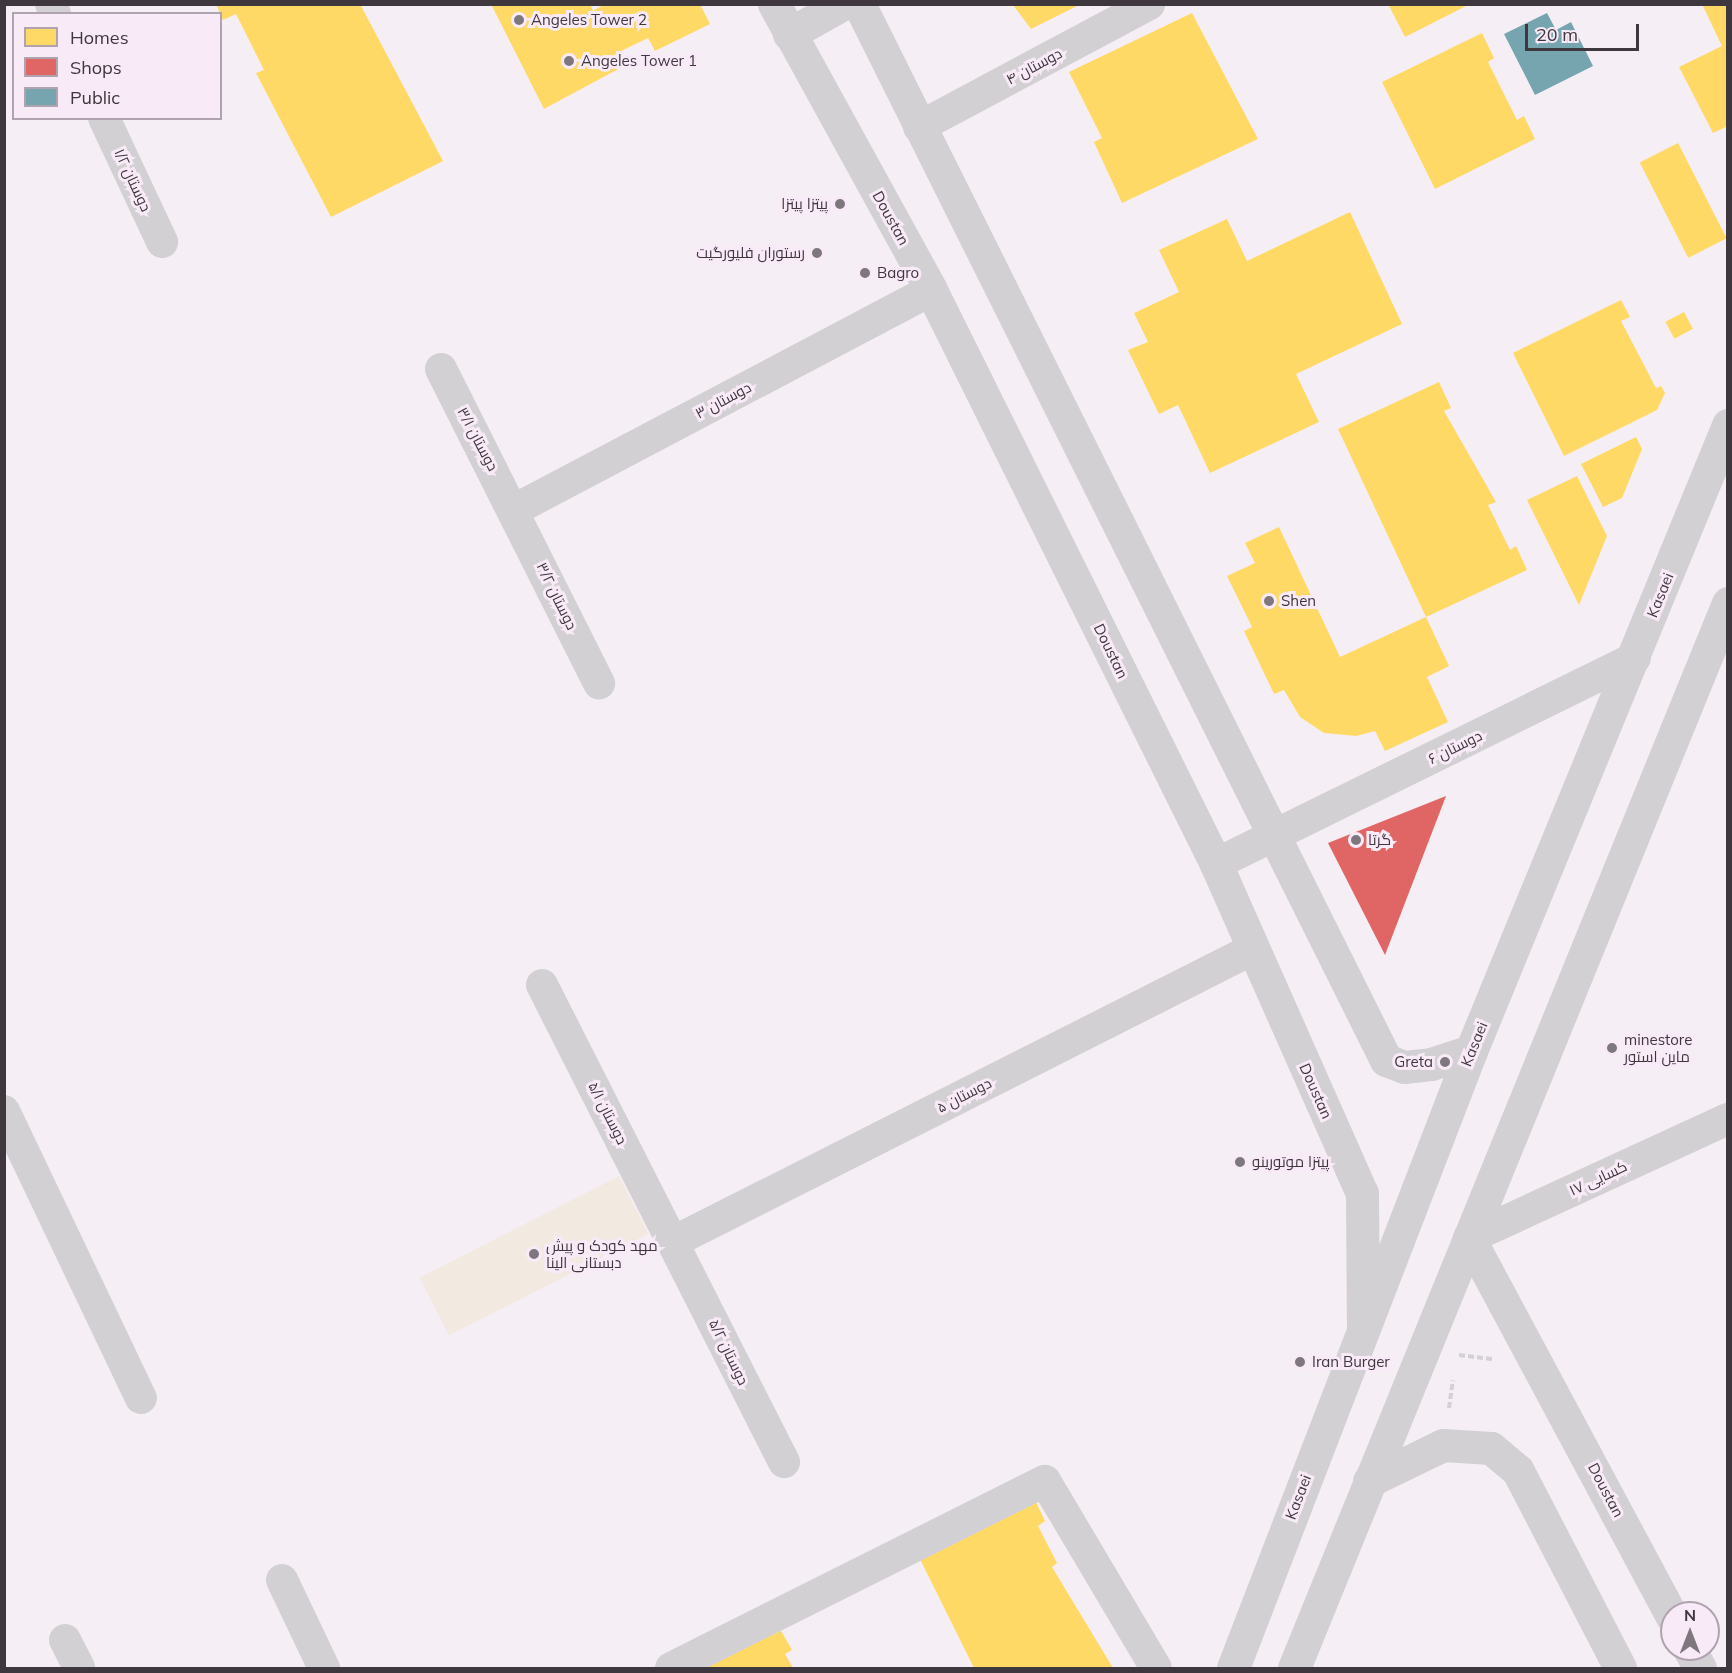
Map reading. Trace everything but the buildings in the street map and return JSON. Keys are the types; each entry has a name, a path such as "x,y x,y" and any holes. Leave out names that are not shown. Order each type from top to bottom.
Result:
{"street":[{"name":"Doustan","path":"774,4 931,290 1216,864 1362,1193 1363,1325"},
{"path":"789,34 843,4"},
{"path":"859,4 1386,1060 1404,1066 1431,1064 1471,1051"},
{"name":"۴ دوستان","path":"919,126 1149,4"},
{"name":"۱/۲ دوستان","path":"105,120 162,242"},
{"name":"۳ دوستان","path":"516,509 931,290"},
{"name":"۳/۱ دوستان","path":"441,369 516,509"},
{"name":"Kasaei","path":"1233,1668 1363,1325 1471,1051 1635,658 1728,425"},
{"name":"۳/۲ دوستان","path":"516,509 599,683"},
{"path":"1294,1668 1728,603"},
{"name":"۶ دوستان","path":"1216,864 1635,658"},
{"name":"۵ دوستان","path":"675,1241 1253,949"},
{"name":"۵/۱ دوستان","path":"542,985 675,1241"},
{"path":"4,1111 16,1164 141,1398"},
{"name":"۱۷ کسایی","path":"1468,1238 1728,1119"},
{"name":"Doustan","path":"1468,1238 1664,1601"},
{"name":"۵/۲ دوستان","path":"675,1241 784,1462"},
{"path":"1370,1481 1443,1445 1491,1448 1518,1471 1620,1668"},
{"path":"670,1668 1045,1481 1156,1668"},
{"path":"282,1580 324,1668"},
{"path":"65,1640 79,1668"}],"path":[{"path":"1443,1445 1456,1355"}],"shaded area":[{"name":"مهد کودک و پیش دبستانی الینا","path":"619,1176 649,1234 449,1336 419,1278"}],"place":[{"name":"Angeles Tower 2","path":"519,20"},
{"name":"Angeles Tower 1","path":"569,61"},
{"name":"پیتزا پیتزا","path":"840,204"},
{"name":"رستوران فلیورگیت","path":"817,253"},
{"name":"Bagro","path":"865,273"},
{"name":"Shen","path":"1269,601"},
{"name":"گرتا","path":"1356,840"},
{"name":"minestore ماین استور","path":"1612,1048"},
{"name":"Greta","path":"1445,1062"},
{"name":"پیتزا موتورینو","path":"1240,1162"},
{"name":"مهد کودک و پیش دبستانی الینا","path":"534,1254"},
{"name":"Iran Burger","path":"1300,1362"}]}
